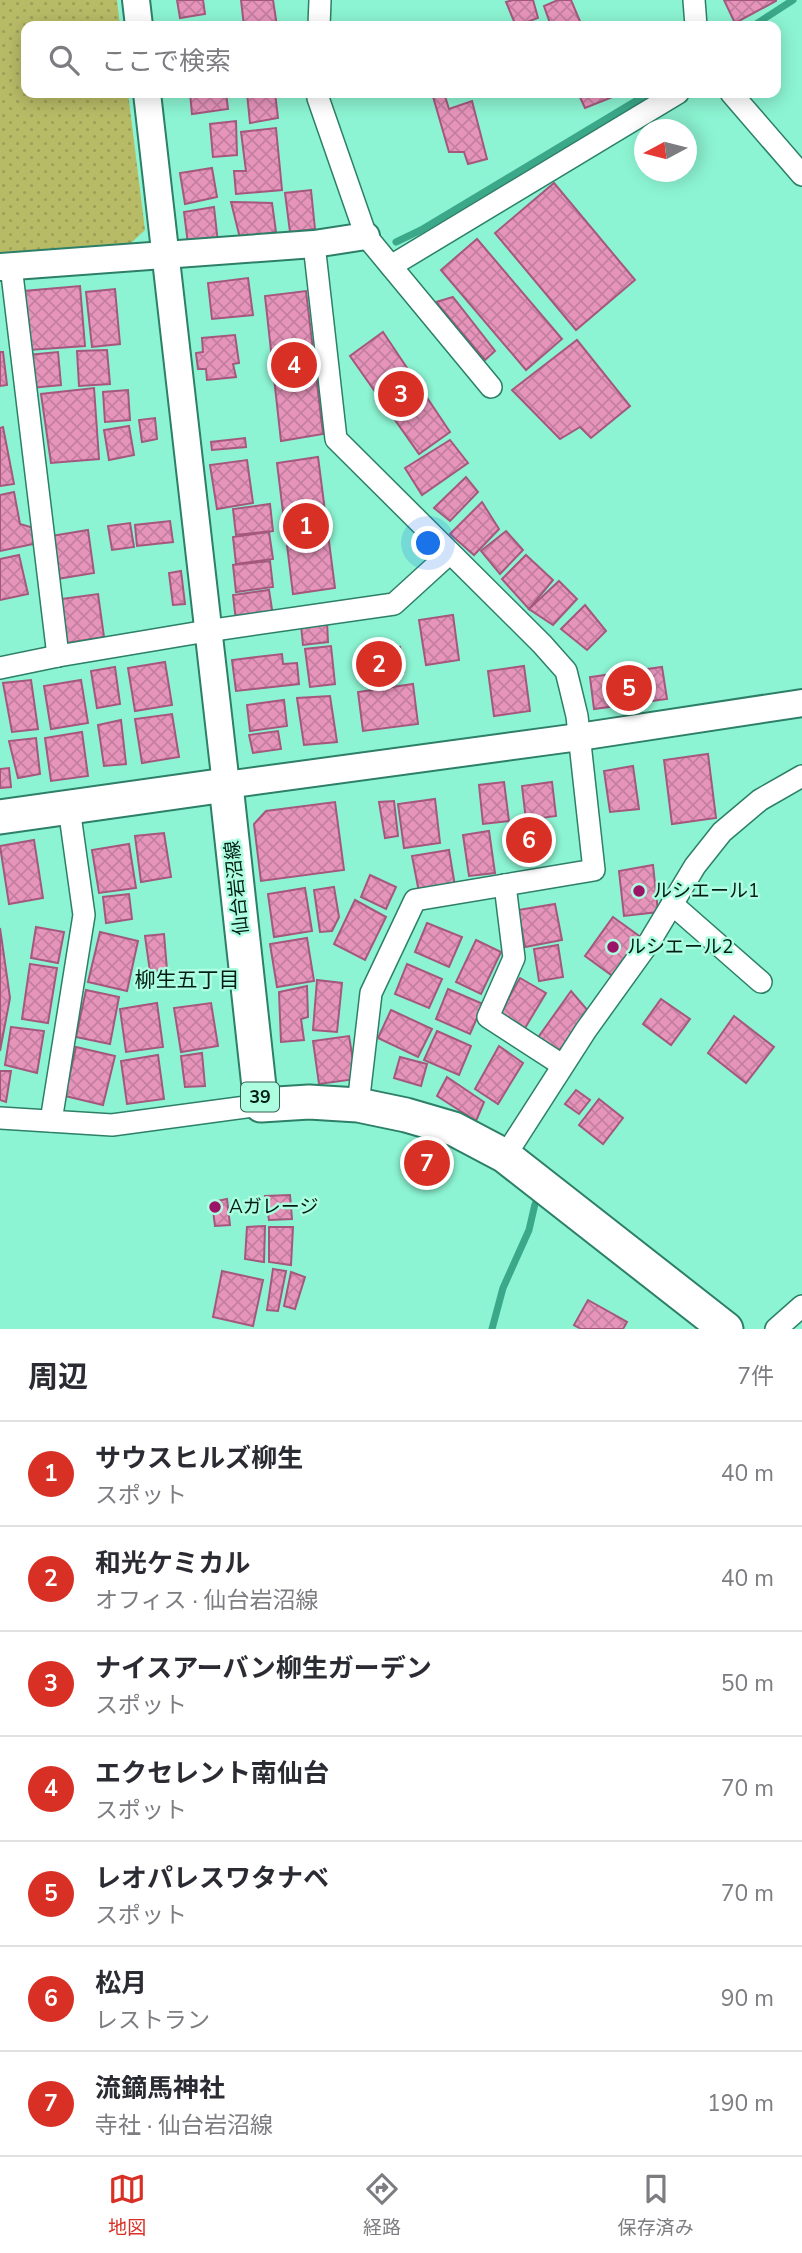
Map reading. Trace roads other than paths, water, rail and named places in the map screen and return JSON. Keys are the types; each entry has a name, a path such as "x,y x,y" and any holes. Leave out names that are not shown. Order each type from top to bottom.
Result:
{"main road":[{"path":"0,817 226,785"},
{"name":"仙台岩沼線","path":"226,785 261,1105"},
{"name":"39","path":"261,1105 309,1102 358,1105 454,1129 505,1156 726,1329"}],"street":[{"path":"136,0 138,21"},
{"path":"319,21 320,0"},
{"path":"694,0 696,21"},
{"path":"148,98 226,785 579,737 802,703"},
{"path":"318,98 366,236 491,387"},
{"path":"391,266 670,98"},
{"path":"735,98 802,175"},
{"path":"58,656 6,267 314,244 366,236"},
{"path":"314,244 336,439 566,671 577,716 594,870 415,900 371,993 358,1105"},
{"path":"0,668 207,631 394,604 450,553"},
{"path":"505,1156 562,1065 650,942 695,866 722,832 760,800 802,776"},
{"path":"51,1121 84,915 69,808"},
{"path":"505,885 514,958 488,1017 562,1065"},
{"path":"672,904 761,982"},
{"path":"0,1118 112,1125 261,1105"},
{"path":"776,1329 802,1306"}],"waterway":[{"path":"761,21 793,0"},
{"path":"396,242 421,230 641,98"},
{"path":"492,1329 503,1288 529,1230 535,1204"}],"place":[{"name":"エクセレント南仙台","path":"294,365"},
{"name":"ナイスアーバン柳生ガーデン","path":"401,394"},
{"name":"サウスヒルズ柳生","path":"306,526"},
{"name":"和光ケミカル","path":"379,664"},
{"name":"レオパレスワタナベ","path":"629,688"},
{"name":"松月","path":"529,840"},
{"name":"ルシエール1","path":"639,891"},
{"name":"ルシエール2","path":"613,947"},
{"name":"流鏑馬神社","path":"427,1163"},
{"name":"Aガレージ","path":"215,1207"}],"district":[{"name":"柳生五丁目","path":"187,980"}]}
